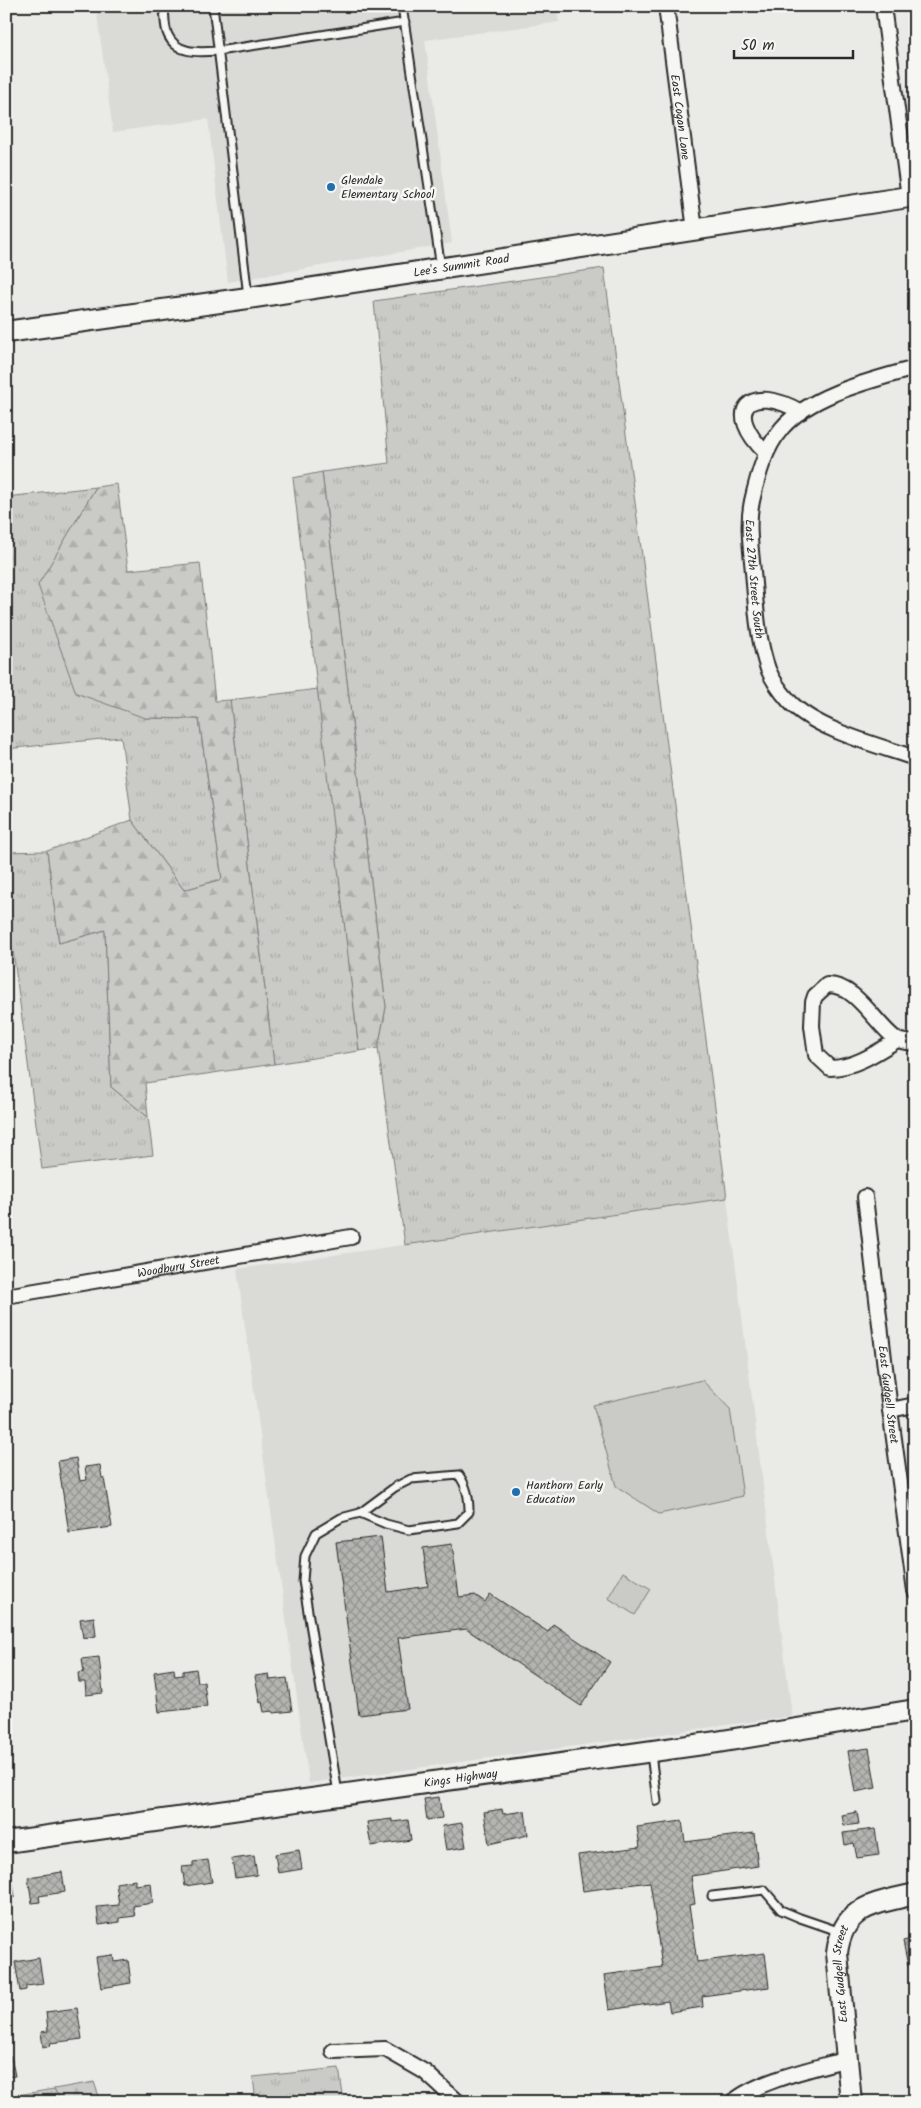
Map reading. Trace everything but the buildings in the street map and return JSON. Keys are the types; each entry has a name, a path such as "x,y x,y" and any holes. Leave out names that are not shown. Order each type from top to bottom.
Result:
{"street":[{"name":"East Cogan Lane","path":"666,6 695,230"},
{"path":"883,6 912,197"},
{"name":"Lee's Summit Road","path":"6,332 248,298 912,197"},
{"name":"East 27th Street South","path":"915,368 838,392 801,412 783,428 766,453 752,502 749,531 759,635 768,671 789,701 815,721 859,739 915,758"},
{"path":"766,453 753,441 746,425 744,411 747,404 755,399 766,399 788,405 801,412"},
{"path":"897,1040 859,1063 830,1068 816,1055 812,1026 815,996 827,985 842,987 876,1017 897,1040 915,1043"},
{"name":"East Gudgell Street","path":"865,1197 890,1410 915,1592"},
{"name":"Woodbury Street","path":"6,1296 351,1237"},
{"path":"890,1410 915,1405"},
{"name":"Kings Highway","path":"6,1842 651,1751 915,1710"},
{"name":"East Gudgell Street","path":"851,2102 837,1953 841,1932 851,1917 860,1910 873,1904 915,1894"},
{"path":"333,2051 385,2049 425,2072 458,2102"},
{"path":"734,2102 741,2095 776,2081 847,2059"}],"lane":[{"path":"164,6 168,35 181,49 194,52 218,51 405,22"},
{"path":"214,6 248,298"},
{"path":"402,6 441,268"},
{"path":"338,1795 303,1581 305,1556 316,1533 341,1518 360,1513 411,1479 459,1475 467,1486 469,1512 458,1524 409,1530 386,1524 360,1513"},
{"path":"651,1751 657,1801"},
{"path":"712,1896 764,1890 781,1910 841,1932"}],"shaded area":[{"name":"Glendale Elementary School","path":"96,6 556,6 559,22 425,40 452,243 228,282 208,119 113,132"},
{"name":"Hanthorn Early Education","path":"727,1198 792,1716 309,1783 237,1269"}],"green space":[{"path":"604,268 727,1198 405,1245 378,1048 386,1007 322,472 389,463 374,301"},
{"path":"322,472 386,1007 378,1048 359,1051 293,478"},
{"path":"117,484 128,570 200,563 215,701 230,700 274,1064 145,1083 148,1117 111,1087 105,930 59,943 47,851 132,820 184,890 222,879 199,719 145,718 76,693 38,585 96,487"},
{"path":"96,487 38,586 145,718 199,719 222,879 184,890 132,820 121,737 6,749 6,497"},
{"path":"318,689 359,1051 274,1064 230,700"},
{"path":"47,851 59,943 105,930 111,1087 148,1117 153,1155 42,1169 6,898 6,852"},
{"path":"702,1380 730,1409 743,1496 659,1514 616,1486 593,1405"},
{"path":"623,1572 651,1589 635,1615 608,1598"},
{"path":"339,2068 344,2102 256,2102 253,2077"},
{"path":"94,2082 101,2102 62,2102 54,2089"},
{"path":"54,2089 62,2102 6,2102 6,2097"}],"place":[{"name":"Glendale Elementary School","path":"331,187"},
{"name":"Hanthorn Early Education","path":"516,1492"}]}
